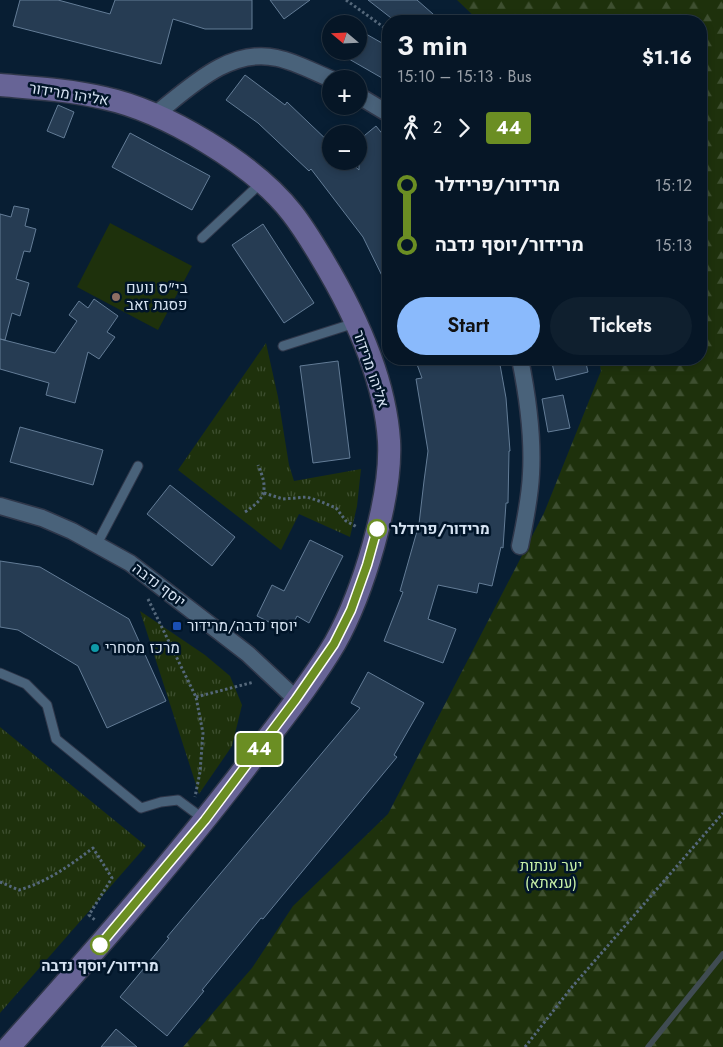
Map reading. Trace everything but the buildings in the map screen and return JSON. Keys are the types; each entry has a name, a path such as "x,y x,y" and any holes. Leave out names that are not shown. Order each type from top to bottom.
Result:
{"street":[{"path":"156,114 195,83 227,62 247,57 279,58 322,75"},
{"name":"אליהו מרידור","path":"0,85 46,88 106,98 156,114 197,136 262,182 291,211 334,278 372,365 386,411 389,445 386,484 375,537 351,610 334,644 296,699 199,815 110,934 9,1047"},
{"path":"367,101 382,110"},
{"path":"520,546 528,509 532,473 529,420 521,365"},
{"name":"יוסף נדבה","path":"0,506 42,518 97,544 130,563 248,654 296,699"}],"lane":[{"path":"202,238 262,182"},
{"path":"283,346 355,323"},
{"path":"97,544 138,466"},
{"path":"0,673 26,684 47,705 56,739 141,808 161,802 178,800 199,815"}],"path":[{"path":"346,0 382,26"},
{"path":"245,512 257,504 264,494 265,482 258,465"},
{"path":"264,494 283,499 307,497 322,502 336,508 346,521 375,537"},
{"path":"147,598 196,697 203,733 199,815"},
{"path":"196,697 273,677"},
{"path":"525,1047 572,987 723,813"},
{"path":"0,882 19,890 37,885 60,872 92,848 112,878 89,914 110,934"}],"green space":[{"name":"יער ענתות (ענאתא)","path":"457,0 723,0 723,1047 183,1047 252,968 293,906 388,814 544,513 601,371 600,365 707,365 707,15 473,15"},
{"path":"110,223 192,266 158,330 77,287"},
{"path":"266,343 278,397 289,465 294,481 361,469 357,506 350,537 299,514 281,550 178,470"},
{"path":"140,611 205,655 230,676 242,705 232,746 199,794"},
{"path":"0,727 146,846 0,1013"}],"waterway":[{"path":"648,1047 723,954"}],"bus line":[{"name":"44","path":"100,945 205,820 296,699 334,644 351,610 377,529"}],"place":[{"name":"בי\"ס נועם פסגת זאב","path":"116,297"},
{"name":"מרידור/פרידלר","path":"377,529"},
{"name":"יוסף נדבה/מרידור","path":"177,626"},
{"name":"מרכז מסחרי","path":"95,648"},
{"name":"מרידור/יוסף נדבה","path":"100,945"}]}
